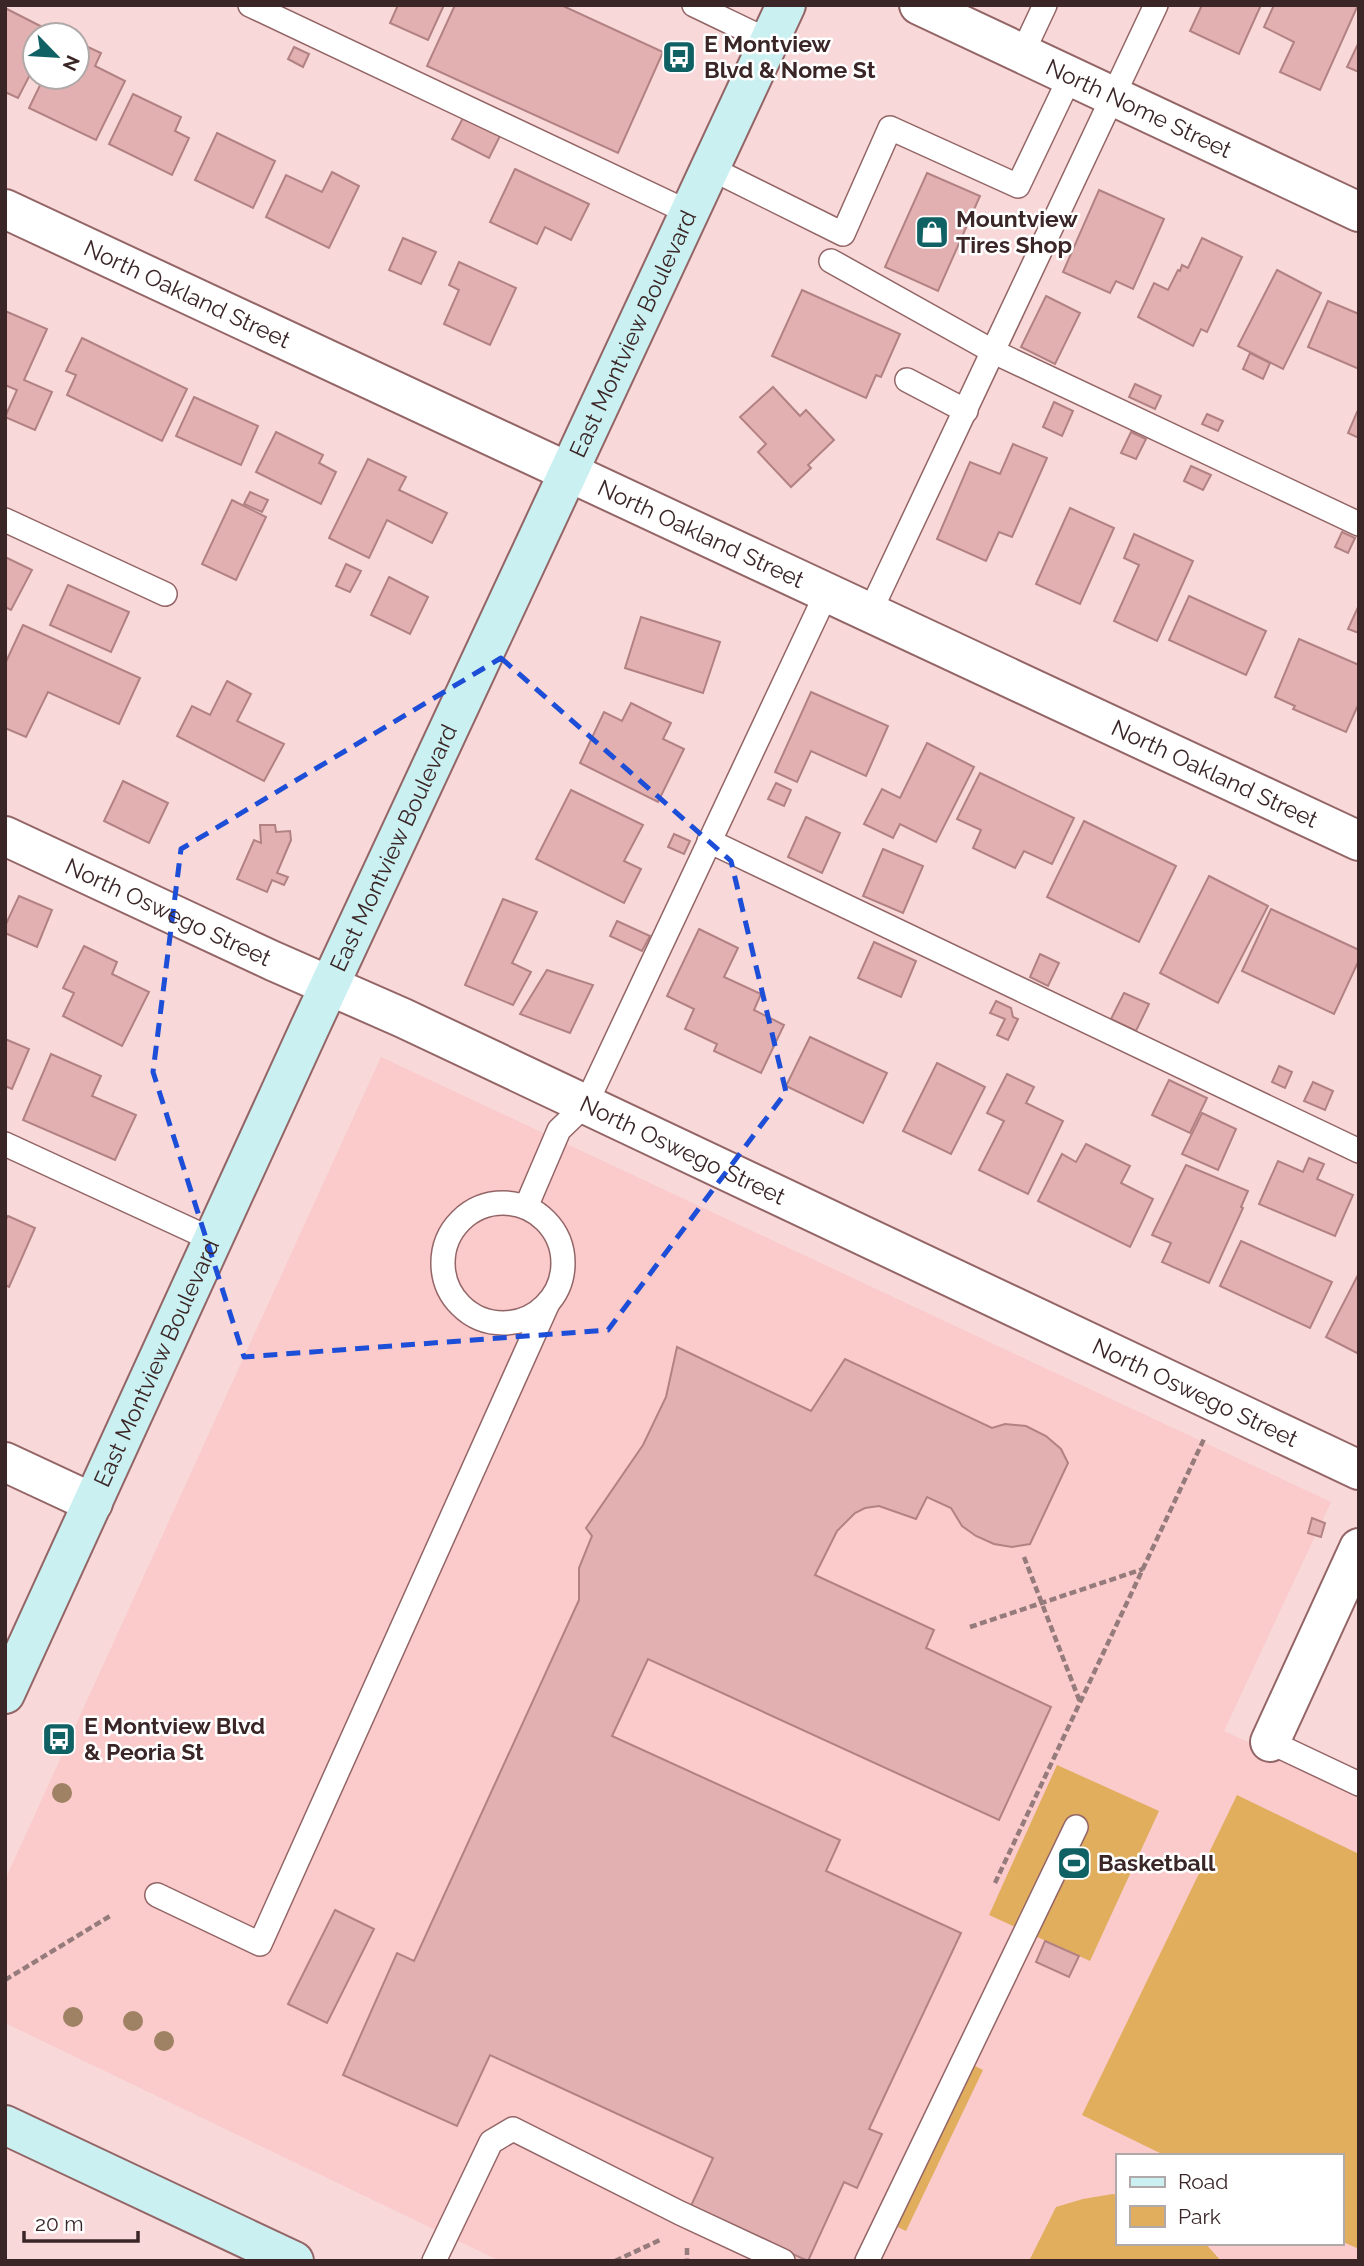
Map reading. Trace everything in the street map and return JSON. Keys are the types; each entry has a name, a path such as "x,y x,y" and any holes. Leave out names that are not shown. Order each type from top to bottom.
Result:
{"main road":[{"name":"East Montview Boulevard","path":"5,1694 329,986 786,5"},
{"path":"5,2125 294,2261"}],"street":[{"name":"North Nome Street","path":"919,5 1359,212"},
{"name":"North Oakland Street","path":"5,209 1359,841"},
{"name":"North Oswego Street","path":"5,836 586,1104 1359,1470"},
{"path":"5,1462 93,1503"},
{"path":"1270,1742 1359,1548"}],"lane":[{"path":"250,5 690,213"},
{"path":"694,5 769,41"},
{"path":"1022,54 1045,5"},
{"path":"870,612 1156,5"},
{"path":"710,168 843,234 890,128 1017,186 1070,77"},
{"path":"831,261 994,352 1359,524"},
{"path":"907,380 966,411"},
{"path":"5,520 165,594"},
{"path":"526,1207 559,1130 586,1104 827,592"},
{"path":"709,841 1359,1151"},
{"path":"5,1144 213,1240"},
{"path":"157,1895 260,1944 548,1303 559,1287 563,1268 562,1249 555,1231 542,1217 526,1207 505,1202 485,1205 467,1215 453,1230 445,1248 443,1269 449,1288 460,1305 476,1317 495,1323 514,1322 533,1316 548,1303"},
{"path":"1270,1742 1359,1784"},
{"path":"867,2261 1076,1827"},
{"path":"435,2261 491,2142 513,2129 680,2213 783,2261"}],"path":[{"path":"995,1883 1206,1435"},
{"path":"1024,1557 1080,1703"},
{"path":"970,1627 1143,1569"},
{"path":"5,1980 110,1916"},
{"path":"615,2261 662,2239"}],"highlighted area":[{"path":"501,658 731,861 786,1092 608,1330 244,1357 153,1072 181,849"}],"shaded area":[{"path":"381,1057 1331,1502 1224,1731 1359,1794 1359,2261 500,2261 5,2023 5,1880"}],"green space":[{"name":"Basketball","path":"1057,1765 1159,1811 1090,1961 989,1915"},
{"path":"1237,1795 1359,1854 1359,2249 1343,2242 1343,2154 1162,2154 1082,2115"},
{"path":"955,2056 983,2070 906,2231 877,2217"},
{"path":"1116,2195 1116,2245 1207,2245 1221,2261 1029,2261 1056,2207 1083,2199"}],"building":[{"path":"398,5 444,5 428,40 390,23"},
{"path":"455,5 561,5 663,52 618,153 427,66"},
{"path":"1202,5 1261,5 1239,54 1190,31"},
{"path":"1274,5 1358,5 1320,90 1280,72 1294,42 1264,27"},
{"path":"5,8 30,21 21,21 22,91 18,98 5,92"},
{"path":"1359,42 1359,72 1347,67"},
{"path":"294,47 309,54 303,67 288,59"},
{"path":"91,48 101,53 95,66 125,81 96,140 29,108 37,91 91,91"},
{"path":"133,94 181,117 175,131 189,138 172,175 109,144"},
{"path":"463,118 500,136 489,158 452,139"},
{"path":"217,133 275,161 253,208 195,180"},
{"path":"515,169 589,204 571,240 545,227 537,244 490,222"},
{"path":"332,172 359,186 329,248 266,217 286,175 322,192"},
{"name":"Mountview Tires Shop","path":"927,173 980,196 938,291 885,267"},
{"path":"1099,190 1164,219 1133,289 1116,281 1110,293 1063,272"},
{"path":"403,238 436,252 421,284 389,270"},
{"path":"1202,238 1242,257 1207,332 1201,329 1193,346 1138,317 1154,283 1168,290 1182,265 1188,268"},
{"path":"459,262 516,288 490,345 444,324 459,290 449,285"},
{"path":"1277,270 1321,293 1283,369 1238,346"},
{"path":"802,290 900,334 881,377 876,375 866,398 772,356"},
{"path":"1046,296 1080,313 1055,364 1021,347"},
{"path":"1328,301 1359,314 1359,369 1308,347"},
{"path":"5,311 47,329 24,380 52,392 35,430 5,417 17,390 5,385"},
{"path":"82,338 187,389 162,441 67,395 76,375 66,371"},
{"path":"1250,353 1270,363 1263,379 1243,369"},
{"path":"1135,384 1161,396 1155,409 1129,397"},
{"path":"773,387 800,416 806,410 834,440 808,465 811,468 791,487 758,452 766,444 740,417"},
{"path":"194,397 258,426 241,465 176,436"},
{"path":"1054,402 1073,411 1062,436 1043,427"},
{"path":"1357,412 1359,413 1359,438 1348,433"},
{"path":"1207,414 1223,421 1218,431 1202,424"},
{"path":"276,432 323,455 319,463 336,472 321,504 256,472"},
{"path":"1131,432 1146,439 1136,459 1121,453"},
{"path":"1013,444 1047,458 1012,537 999,532 986,561 937,539 970,462 1000,474"},
{"path":"368,459 406,477 399,490 447,513 432,543 387,520 369,558 329,538"},
{"path":"1191,466 1211,475 1203,490 1184,481"},
{"path":"250,492 268,500 262,512 244,504"},
{"path":"232,500 266,517 236,580 202,564"},
{"path":"1070,508 1114,528 1080,604 1036,584"},
{"path":"1342,532 1355,538 1348,553 1335,547"},
{"path":"1134,534 1193,561 1157,641 1114,621 1139,565 1124,558"},
{"path":"5,557 32,570 11,610 5,607"},
{"path":"346,564 361,571 350,592 336,586"},
{"path":"389,577 428,597 410,634 371,615"},
{"path":"68,585 129,612 111,652 50,625"},
{"path":"1189,596 1266,631 1246,675 1169,640"},
{"path":"1359,605 1359,633 1348,629"},
{"path":"641,617 720,642 703,693 625,668"},
{"path":"23,625 140,678 119,724 48,692 26,737 5,728 5,664"},
{"path":"1299,639 1359,665 1359,703 1346,732 1293,709 1295,706 1275,697"},
{"path":"227,681 251,694 237,721 284,744 264,781 177,736 192,706 210,715"},
{"path":"811,692 888,726 866,776 811,751 797,782 775,772"},
{"path":"631,703 671,723 663,739 684,749 658,802 580,763 604,712 622,721"},
{"path":"927,743 974,767 936,842 900,824 893,838 864,824 882,789 900,798"},
{"path":"980,773 1074,818 1052,864 1024,851 1015,868 973,848 981,830 957,819"},
{"path":"123,781 168,803 149,843 104,821"},
{"path":"776,783 791,790 784,806 768,799"},
{"path":"571,790 643,825 624,861 641,869 624,903 536,859"},
{"path":"806,817 840,833 822,873 788,857"},
{"path":"1084,821 1176,866 1139,942 1047,897"},
{"path":"260,825 275,825 276,832 290,831 291,840 277,873 288,877 284,885 272,880 267,892 237,879 254,840 261,843"},
{"path":"674,834 690,841 684,854 668,847"},
{"path":"883,849 923,866 903,913 863,896"},
{"path":"1209,876 1268,906 1218,1003 1160,973"},
{"path":"19,896 52,910 37,947 5,933 5,926"},
{"path":"503,899 537,912 512,963 531,972 513,1005 465,985"},
{"path":"1271,909 1359,950 1359,960 1334,1014 1242,971"},
{"path":"617,921 650,936 642,951 610,936"},
{"path":"699,929 738,948 724,977 761,994 754,1010 784,1025 761,1073 714,1051 717,1044 685,1029 694,1009 667,996"},
{"path":"874,942 916,961 901,997 858,978"},
{"path":"84,946 117,962 112,974 149,992 122,1046 63,1016 74,993 63,988"},
{"path":"1040,954 1059,963 1048,986 1030,977"},
{"path":"547,970 593,985 570,1033 520,1014"},
{"path":"1124,993 1149,1004 1136,1031 1111,1019"},
{"path":"996,1001 1011,1008 1013,1017 1018,1019 1008,1040 997,1035 1005,1019 990,1013"},
{"path":"810,1037 887,1073 863,1123 786,1086"},
{"path":"5,1039 29,1049 12,1089 5,1086"},
{"path":"51,1054 101,1076 92,1096 136,1115 115,1160 23,1120"},
{"path":"937,1063 985,1087 951,1154 903,1131"},
{"path":"1279,1066 1292,1072 1285,1088 1272,1082"},
{"path":"1007,1074 1034,1087 1026,1103 1063,1121 1028,1194 979,1170 1004,1121 987,1113"},
{"path":"1169,1080 1207,1098 1190,1133 1152,1115"},
{"path":"1313,1082 1333,1091 1325,1110 1304,1101"},
{"path":"1202,1113 1236,1129 1218,1170 1182,1154"},
{"path":"1086,1144 1130,1166 1121,1183 1153,1199 1130,1247 1038,1201 1062,1154 1076,1162"},
{"path":"1309,1158 1324,1164 1317,1179 1353,1195 1335,1236 1259,1204 1278,1161 1303,1172"},
{"path":"1186,1165 1248,1191 1209,1283 1162,1262 1171,1243 1152,1235"},
{"path":"8,1216 35,1228 9,1287 5,1285 5,1221"},
{"path":"1241,1241 1332,1282 1310,1328 1220,1286"},
{"path":"1359,1273 1359,1354 1326,1337"},
{"path":"677,1347 811,1411 845,1359 992,1428 1005,1424 1026,1426 1046,1436 1061,1449 1068,1463 1030,1544 1012,1547 994,1544 976,1536 962,1526 951,1508 927,1497 916,1519 879,1506 855,1513 837,1531 815,1575 934,1630 926,1648 1051,1707 999,1820 648,1659 612,1736 840,1840 826,1871 961,1933 869,2129 882,2134 857,2188 844,2182 808,2261 690,2208 713,2158 490,2055 457,2126 343,2075 397,1953 414,1961 579,1600 579,1568 592,1536 586,1528 643,1445 666,1397"},
{"path":"1312,1518 1325,1523 1321,1537 1308,1533"},
{"path":"335,1910 374,1929 327,2023 288,2004"},
{"path":"1045,1941 1079,1956 1069,1977 1036,1962"}],"place":[{"name":"E Montview Blvd & Nome St","path":"679,57"},
{"name":"Mountview Tires Shop","path":"932,232"},
{"name":"E Montview Blvd & Peoria St","path":"59,1739"},
{"name":"Basketball","path":"1074,1863"}]}
